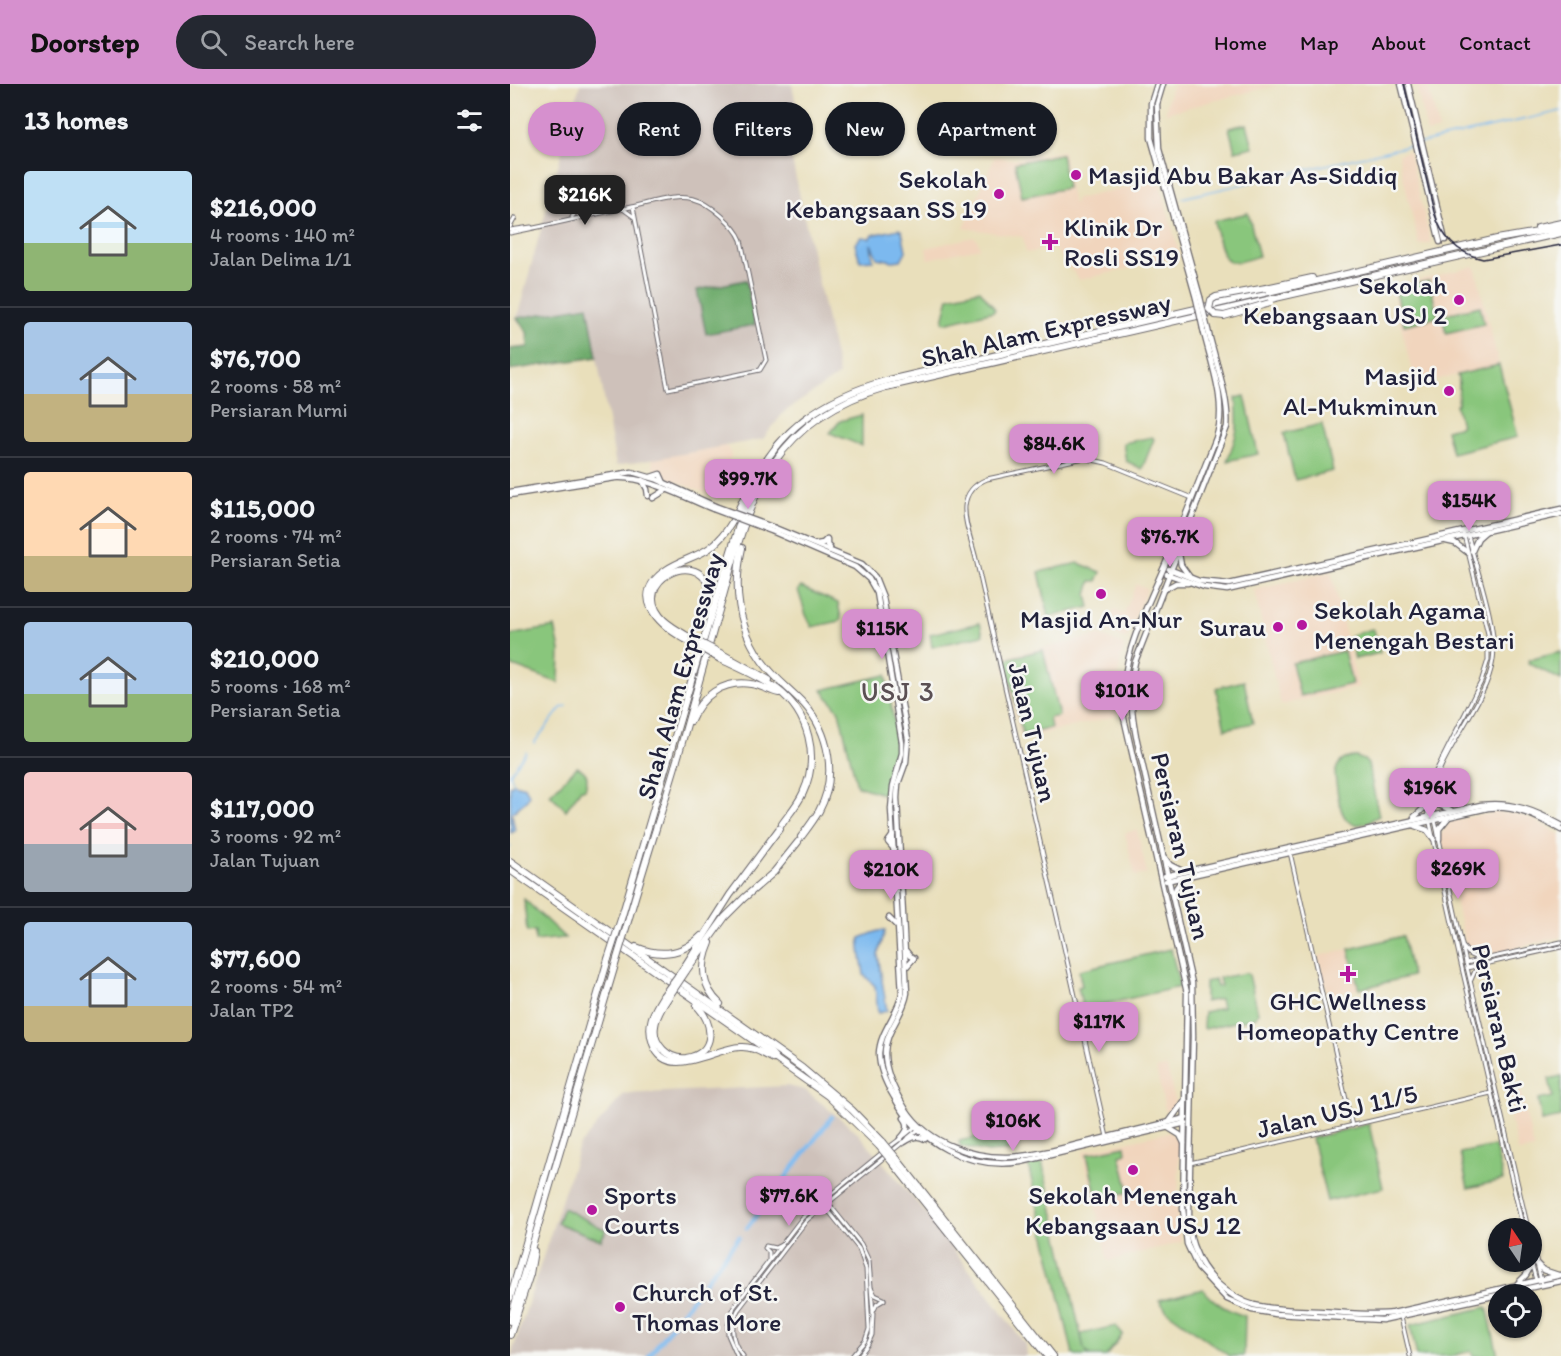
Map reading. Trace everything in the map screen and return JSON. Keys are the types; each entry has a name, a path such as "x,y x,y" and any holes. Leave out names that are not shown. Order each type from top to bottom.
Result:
{"highway":[{"path":"1497,239 1561,223"},
{"name":"Shah Alam Expressway","path":"510,1298 608,959 626,917 679,753 704,660 746,524 760,486 790,442 807,425 831,408 858,394 1411,263 1497,239 1561,228"},
{"name":"Shah Alam Expressway","path":"510,1321 615,965 626,917 708,625 754,480 771,452 788,433 825,405 867,386 1411,263 1561,233"},
{"path":"1411,263 1382,276 1224,316 1215,315 1209,309 1212,300 1216,297 1411,263"},
{"path":"686,637 669,630 654,615 650,605 650,589 655,579 667,569 698,555 720,539 729,528 754,480"},
{"path":"627,944 661,954 681,951 690,946 774,873 800,840 823,802 830,766 819,726 809,711 763,663 741,619 736,585 746,524"},
{"path":"708,625 710,596 709,586 704,578 686,569 666,574 658,583 654,594 656,611 666,623 686,637 776,688 790,700 803,721 810,741 808,780 802,795 716,924 652,1014 650,1034 657,1051 676,1063 691,1062 714,1052 738,1047 753,1049 777,1060 828,1096 881,1144"},
{"path":"721,657 791,691"},
{"path":"679,753 695,711 708,695 718,689 728,685 751,684 782,693"},
{"path":"510,861 732,1017 827,1088 881,1144 1053,1356"},
{"path":"510,870 770,1052 777,1060"},
{"path":"716,924 704,957 702,970 710,993 732,1017"},
{"path":"664,999 655,1026 658,1043 666,1053 680,1058 699,1053 709,1039 709,1023 705,1014 682,992"},
{"path":"895,1161 1047,1356"},
{"path":"510,1335 530,1274 540,1218"}],"main road":[{"name":"Persiaran Tujuan","path":"1157,84 1151,103 1151,138 1198,297"},
{"name":"Persiaran Tujuan","path":"1163,84 1156,104 1159,149 1198,297 1222,417 1216,438 1132,644 1122,698 1124,718 1165,878 1187,993 1186,1099 1190,1163 1190,1229 1194,1250 1204,1271 1239,1299 1261,1306 1381,1314 1488,1291"},
{"path":"1401,84 1419,143"},
{"path":"1408,84 1419,143 1442,239"},
{"name":"Persiaran Tujuan","path":"1205,330 1225,401 1228,415 1227,427 1135,662 1130,681 1134,727 1162,850 1165,878 1173,900 1193,990 1185,1148 1184,1229 1189,1252 1227,1299 1258,1312 1375,1320 1401,1317 1486,1298"},
{"path":"510,493 624,472 640,473 648,477 660,474 666,487"},
{"path":"510,493 615,478 642,480 836,552 862,564 872,573 881,590 908,739 906,762 896,787 906,999 888,1037 885,1055 886,1065 901,1101 918,1127 942,1143 972,1155 992,1158 1020,1157 1077,1146 1188,1120"},
{"path":"642,480 650,497 666,487"},
{"path":"1170,572 1210,583 1240,583 1465,533 1561,509"},
{"path":"1163,590 1176,584 1213,589 1239,588 1442,541 1465,533 1561,514"},
{"path":"774,530 847,562 863,572 877,592 886,642 882,649 888,656 902,743 891,809 893,834 888,842 894,849 902,993 897,1009 883,1035 880,1048 881,1066 888,1087 895,1105 907,1120 907,1130 902,1141"},
{"path":"1442,541 1455,543 1470,552 1478,538 1488,530"},
{"path":"814,544 823,543 827,539 827,545 836,552"},
{"path":"1180,549 1181,565 1190,577"},
{"path":"1163,569 1196,585"},
{"path":"1432,794 1436,804 1446,810 1453,810"},
{"path":"1165,878 1290,854 1408,823 1418,814 1426,800"},
{"path":"1431,818 1453,810 1481,805 1508,804 1532,811 1561,828"},
{"path":"1173,900 1177,884 1185,874 1289,848 1431,818 1494,808 1512,809 1533,815 1561,828"},
{"path":"1408,823 1424,829 1436,839 1441,825 1450,816"},
{"path":"1162,850 1170,865 1185,874"},
{"path":"897,912 890,918 898,927"},
{"path":"905,949 914,958 906,968"},
{"path":"888,1087 901,1110 918,1127 952,1152"},
{"path":"1168,1125 1182,1108 1186,1099"},
{"path":"1168,1125 1180,1136 1185,1148"},
{"path":"902,1141 918,1136 976,1161 1004,1164 1021,1162 1077,1146"},
{"path":"1542,1269 1561,1277"},
{"path":"1517,1284 1528,1272"},
{"name":"Persiaran Tujuan","path":"1536,1284 1561,1277"},
{"name":"Persiaran Tujuan","path":"1528,1284 1539,1283"},
{"path":"1480,1293 1486,1295 1486,1298"}],"street":[{"path":"510,230 675,198 694,199 707,206 737,230 743,245 766,360 757,371 668,389 633,207"},
{"path":"566,220 581,206 593,214"},
{"path":"622,209 628,211 635,219"},
{"path":"510,230 515,218"},
{"path":"520,222 527,227"},
{"path":"510,230 532,227"},
{"name":"Jalan Tujuan","path":"1108,1139 980,581 964,502 970,489 987,479 1084,458 1106,463 1192,498"},
{"name":"Persiaran Bakti","path":"1431,818 1432,794 1436,780 1488,678 1493,660 1492,630 1465,533"},
{"name":"Persiaran Bakti","path":"1470,552 1488,634 1488,660 1481,682 1434,773 1426,800 1522,1218"},
{"path":"1289,848 1352,1125"},
{"name":"Persiaran Bakti","path":"1452,910 1462,946 1464,966 1470,984 1491,1093 1525,1218"},
{"path":"1470,984 1475,971 1484,962 1501,955 1561,942"},
{"path":"1462,946 1470,955 1484,962"},
{"path":"1464,966 1561,947"},
{"path":"1501,955 1507,959"},
{"name":"Jalan USJ 11/5","path":"1190,1163 1491,1093"},
{"path":"743,1356 732,1333 734,1318 738,1310 807,1220 824,1202 836,1196 918,1127"},
{"path":"737,1356 729,1340 734,1307 802,1218 902,1141"},
{"path":"834,1210 836,1196"},
{"path":"824,1202 834,1210 862,1247 870,1268 872,1335 859,1356"},
{"path":"824,1202 829,1212 859,1249 866,1269 869,1329 865,1341 852,1356"},
{"path":"816,1211 829,1212"},
{"path":"769,1262 766,1247 775,1248 783,1244"},
{"path":"1536,1272 1539,1283"},
{"path":"871,1285 875,1295 884,1300 877,1304 873,1313"},
{"path":"1401,1317 1410,1356"}],"shaded area":[{"path":"580,84 792,84 796,102 713,102 713,156 791,156 839,375 784,412 763,439 616,466 588,306 517,318 561,156 605,156 605,102 575,102"},
{"path":"1173,84 1280,84 1166,113"},
{"path":"1416,84 1428,84 1439,130 1427,133"},
{"path":"1063,151 1073,205 1076,199 1159,180 1180,256 1080,280 1054,248 1026,253 1023,237 964,228 995,156 1018,159 1057,156 1057,152"},
{"path":"1409,151 1431,243 1419,245 1398,154"},
{"path":"974,237 980,248 928,259 926,248"},
{"path":"1475,266 1499,365 1415,385 1393,292 1395,286"},
{"path":"724,446 729,448 731,455 718,498 654,473 652,459"},
{"name":"Sekolah Agama Menengah Bestari","path":"1331,572 1358,687 1281,705 1254,590"},
{"path":"1136,584 1147,589 1126,639 1106,632 1114,610 1124,614"},
{"path":"1100,635 1124,645 1116,684 1117,716 1021,739 1002,657"},
{"path":"1453,761 1468,769 1450,802 1444,800 1438,791"},
{"path":"1498,812 1517,814 1531,819 1561,835 1561,937 1480,957 1466,947 1440,836 1450,821"},
{"path":"1137,830 1147,874 1135,876 1125,833"},
{"path":"1349,949 1359,989 1328,996 1318,956"},
{"path":"1167,1067 1175,1101 1166,1113 1156,1069"},
{"path":"787,1086 805,1090 857,1132 930,1218 1025,1344 1026,1356 511,1356 579,1146 624,1094"},
{"path":"1520,1088 1534,1149 1518,1152 1510,1117 1514,1116 1509,1091"},
{"path":"1169,1132 1180,1140 1177,1222 1182,1242 1108,1261 1083,1152"}],"green space":[{"path":"1247,124 1253,147 1235,151 1229,128"},
{"path":"1061,154 1067,188 1022,197 1015,163"},
{"path":"1248,213 1259,256 1240,262 1230,262 1221,250 1214,221"},
{"path":"746,280 755,325 706,334 697,290"},
{"path":"1429,281 1438,317 1404,325 1396,292 1404,286"},
{"path":"980,290 995,309 994,311 945,323 943,321 949,297"},
{"path":"588,306 597,357 510,370 510,349 528,347 527,332 517,318"},
{"path":"1480,306 1484,324 1446,333 1442,315"},
{"path":"1499,365 1518,437 1452,453 1446,430 1461,426 1456,404 1458,404 1459,383 1457,375"},
{"path":"1245,396 1258,454 1227,461 1237,430 1236,398"},
{"path":"862,415 862,446 830,433 840,421"},
{"path":"1322,424 1333,471 1295,480 1284,433"},
{"path":"1152,437 1154,439 1142,469 1126,461 1123,443"},
{"path":"1078,563 1101,572 1097,581 1091,581 1087,595 1090,607 1049,617 1039,572"},
{"path":"801,587 838,603 840,621 812,627 798,590"},
{"path":"980,623 983,635 932,647 930,634"},
{"path":"555,627 560,650 559,683 510,665 510,635"},
{"path":"1372,629 1380,653 1355,659 1350,637"},
{"path":"1043,650 1059,716 1049,718 1051,728 1023,735 1005,659"},
{"path":"1344,651 1352,684 1300,696 1292,663"},
{"path":"1561,652 1561,680 1528,663 1529,660"},
{"path":"886,675 898,745 897,757 886,795 857,786 839,711 822,690"},
{"path":"1244,681 1253,723 1225,729 1216,688"},
{"path":"1356,757 1368,764 1379,816 1364,823 1354,824 1348,821 1341,808 1335,776 1341,762"},
{"path":"577,767 586,773 585,789 581,789 566,810 550,794"},
{"path":"524,899 565,938 535,941 535,931 527,932"},
{"path":"1403,936 1412,976 1359,989 1349,949"},
{"path":"1171,949 1180,987 1083,1009 1078,987 1082,986 1080,970"},
{"path":"1246,973 1249,975 1258,1013 1256,1017 1205,1029 1203,1027 1204,1012 1222,1008 1220,999 1205,1002 1205,982 1215,979 1217,987 1221,986 1219,978"},
{"path":"1561,1076 1561,1117 1542,1121 1538,1100 1553,1097 1549,1079"},
{"path":"1369,1124 1383,1188 1327,1201 1312,1138"},
{"path":"1006,1131 1011,1132 1015,1150 988,1152 960,1146 959,1141"},
{"path":"1125,1146 1126,1153 1120,1155 1129,1192 1097,1200 1087,1154"},
{"path":"1495,1146 1503,1180 1468,1188 1460,1153"},
{"path":"1042,1161 1084,1349 1081,1334 1116,1326 1123,1334 1106,1356 1090,1356 1085,1350 1089,1356 1073,1354 1028,1165"},
{"path":"563,1208 606,1230 601,1240 557,1223"},
{"path":"1203,1289 1222,1306 1245,1316 1244,1356 1229,1356 1167,1311 1159,1300"},
{"path":"1487,1307 1488,1338 1494,1338 1498,1356 1473,1356 1471,1351 1451,1356 1417,1356 1410,1325"}],"water":[{"path":"899,229 902,231 906,251 901,260 877,258 871,244 873,260 860,261 855,244 861,237 870,238 872,235"},
{"path":"514,784 525,787 529,794 527,800 512,813 515,831 511,833 510,786"},
{"path":"878,931 885,931 878,955 887,1011 878,1013 875,986 864,975 860,938"}],"waterway":[{"path":"1182,198 1561,111"},
{"path":"534,743 561,708 567,706"},
{"path":"514,784 510,774 526,752"},
{"path":"747,1228 832,1117"},
{"path":"649,1356 739,1237"}],"tram line":[{"path":"1404,84 1434,212 1446,237 1466,253 1483,259 1561,245"}],"place":[{"name":"Masjid Abu Bakar As-Siddiq","path":"1076,175"},
{"name":"Sekolah Kebangsaan SS 19","path":"999,194"},
{"name":"Klinik Dr Rosli SS19","path":"1050,242"},
{"name":"Sekolah Kebangsaan USJ 2","path":"1459,300"},
{"name":"Masjid Al-Mukminun","path":"1449,391"},
{"name":"Masjid An-Nur","path":"1101,594"},
{"name":"Sekolah Agama Menengah Bestari","path":"1302,625"},
{"name":"Surau","path":"1278,627"},
{"name":"GHC Wellness Homeopathy Centre","path":"1348,974"},
{"name":"Sekolah Menengah Kebangsaan USJ 12","path":"1133,1170"},
{"name":"Sports Courts","path":"592,1210"},
{"name":"Church of St. Thomas More","path":"620,1307"}],"district":[{"name":"USJ 3","path":"898,692"}]}
